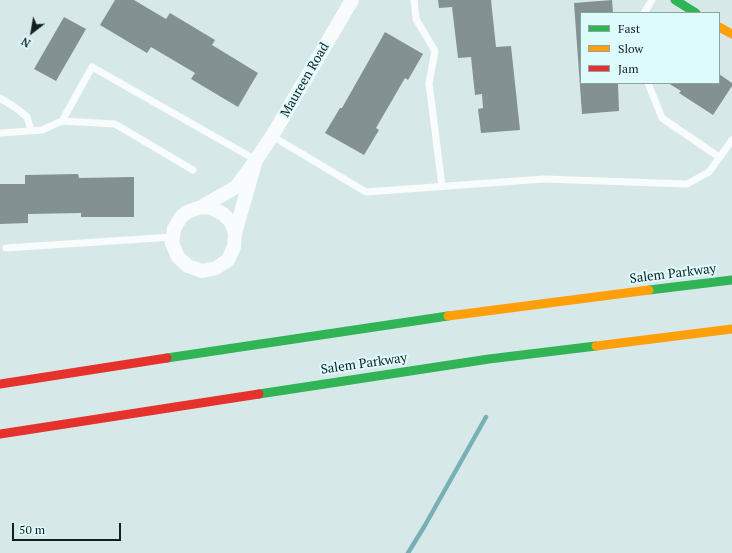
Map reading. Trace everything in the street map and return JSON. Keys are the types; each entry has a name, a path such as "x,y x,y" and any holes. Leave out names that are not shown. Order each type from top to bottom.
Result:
{"main road":[{"path":"675,0 694,12"},
{"path":"720,27 732,34"},
{"name":"Salem Parkway","path":"0,384 382,325 732,280"},
{"name":"Salem Parkway","path":"0,434 481,360 732,329"}],"street":[{"name":"Maureen Road","path":"256,160 235,233 234,247 228,260 216,268 202,270 188,266 178,257 172,243 174,229 181,217 187,212 201,208 236,187 272,136 352,0"},
{"path":"201,208 212,208 223,214 231,222 235,233"}],"lane":[{"path":"414,0 416,18 435,51 429,83 442,186"},
{"path":"645,12 652,0"},
{"path":"62,121 92,67 256,160"},
{"path":"648,84 662,118 719,157"},
{"path":"0,98 27,117 31,130"},
{"path":"0,133 42,130 62,121 115,124 193,170"},
{"path":"272,136 366,192 544,179 687,184 709,172 732,140"},
{"path":"6,248 173,237"}],"building":[{"path":"115,0 134,0 166,19 170,13 215,40 212,45 258,73 238,107 191,79 195,73 151,47 147,53 100,25"},
{"path":"438,0 491,0 496,47 511,46 520,130 481,133 478,109 483,108 482,94 475,95 471,57 458,58 452,7 439,8"},
{"path":"612,0 613,12 580,12 580,84 618,84 619,111 582,114 574,3"},
{"path":"64,17 86,29 56,81 34,69"},
{"path":"385,32 423,54 408,80 405,78 376,128 379,130 364,155 325,133 340,108 342,108"},
{"path":"720,75 732,83 732,86 713,115 679,93 681,91 670,84 720,84"},
{"path":"78,174 79,178 134,177 134,217 81,217 81,213 28,214 28,223 0,224 0,184 25,184 25,175"}],"waterway":[{"path":"408,553 486,417"}],"traffic: fast":[{"path":"675,0 694,12"},
{"path":"649,290 732,280"},
{"path":"167,358 448,316"},
{"path":"259,394 489,359 596,346"}],"traffic: slow":[{"path":"720,28 732,34"},
{"path":"448,316 649,290"},
{"path":"596,346 732,329"}],"traffic: jam":[{"path":"0,384 167,358"},
{"path":"0,434 259,394"}]}
